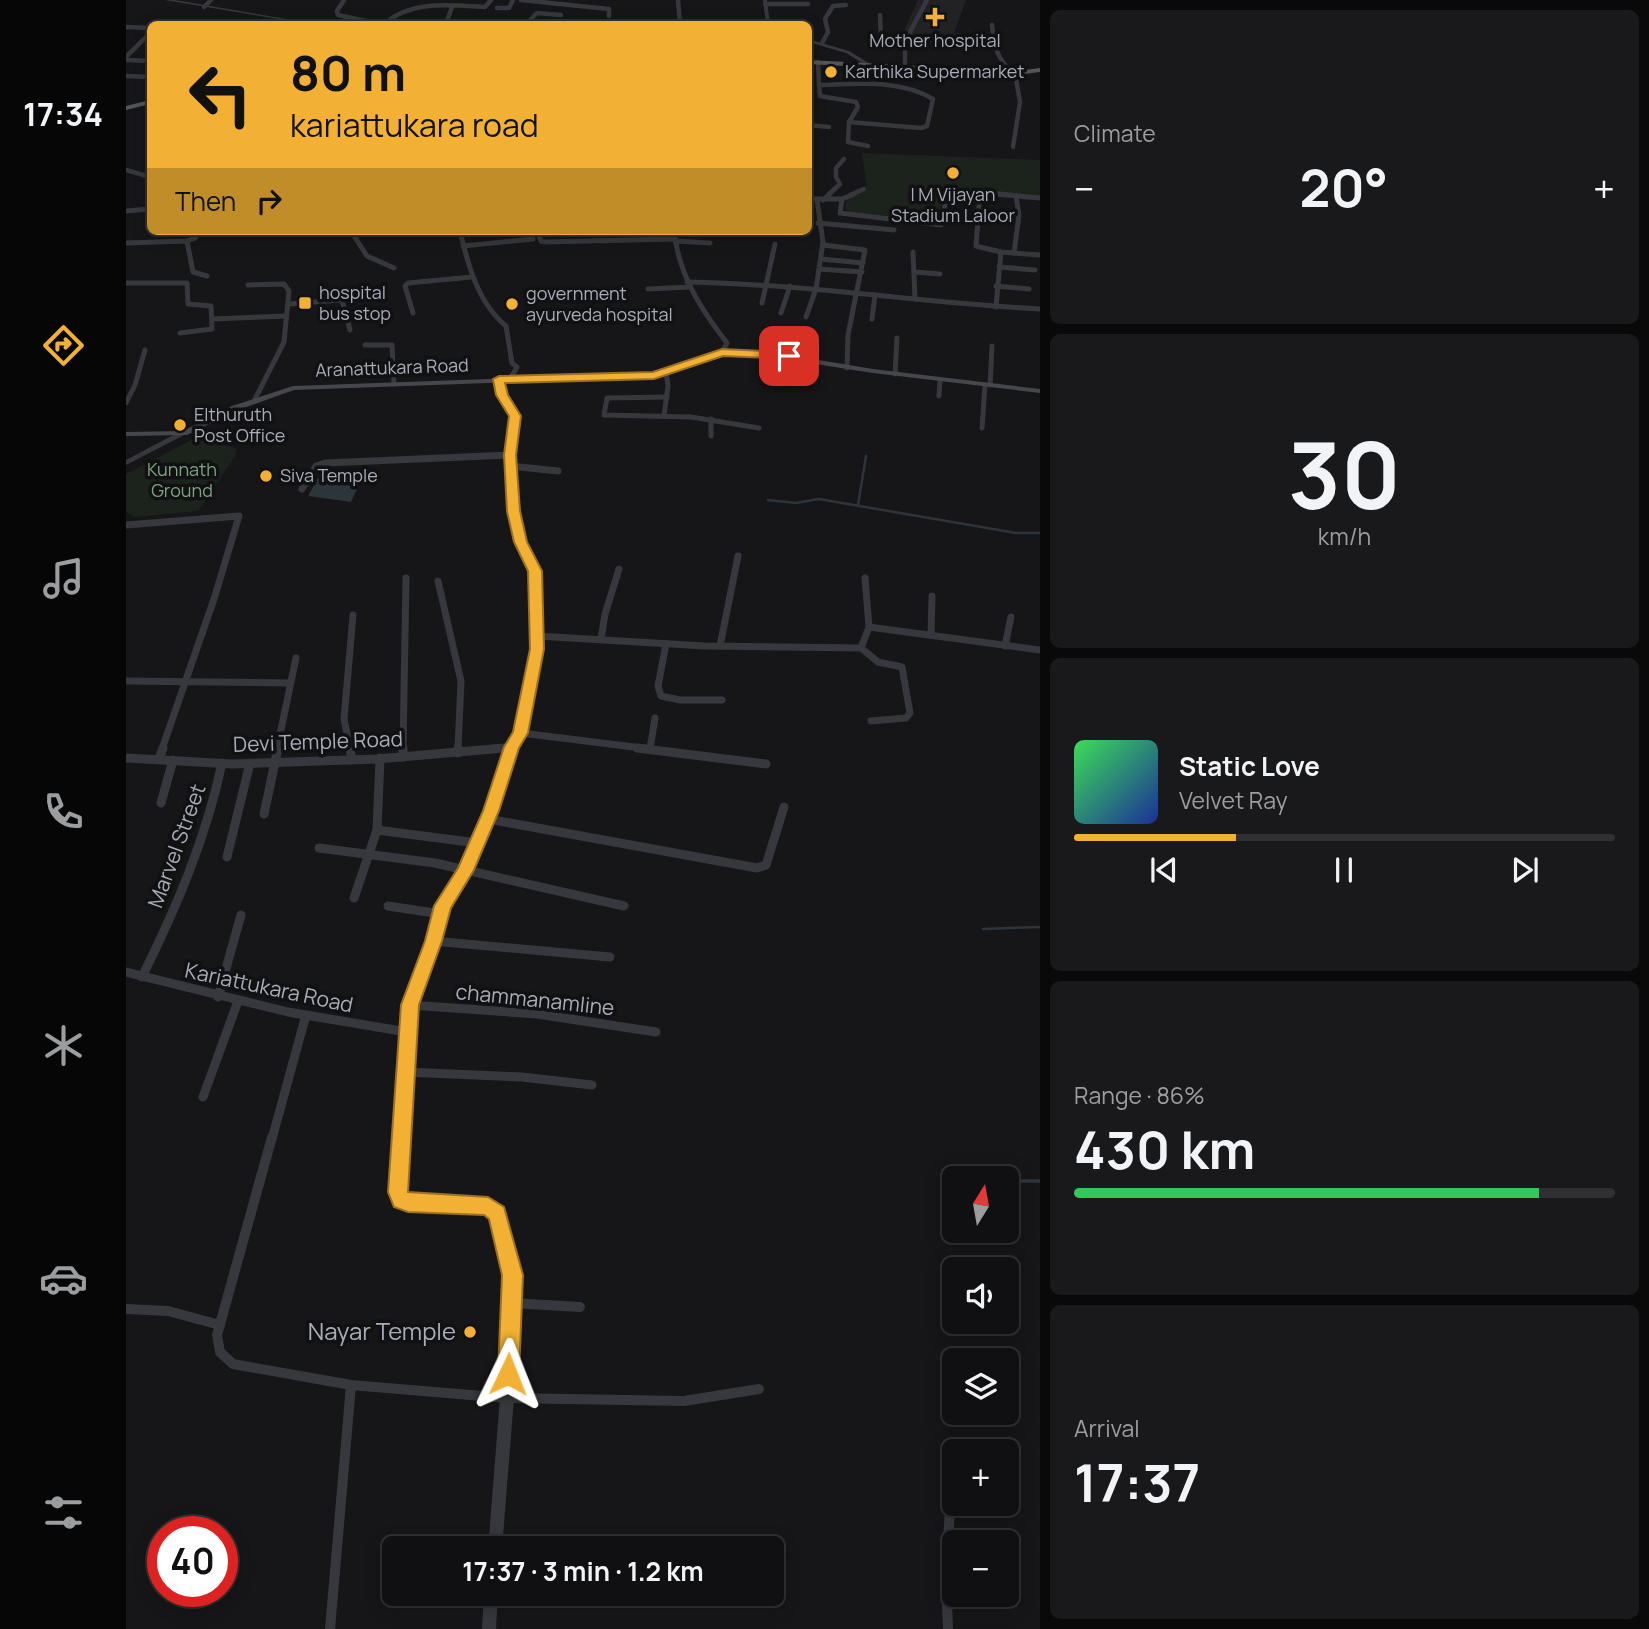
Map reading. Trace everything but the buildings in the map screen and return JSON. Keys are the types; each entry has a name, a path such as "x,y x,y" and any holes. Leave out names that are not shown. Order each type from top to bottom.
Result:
{"main road":[{"path":"812,62 1015,73 1040,71"},
{"path":"126,108 147,103"},
{"name":"Aranattukara Road","path":"126,434 184,433 254,401 293,388 499,379 654,376 722,352 763,352 847,368 1040,391"}],"street":[{"path":"167,0 295,21"},
{"path":"204,7 211,0"},
{"path":"344,0 337,11 338,15 368,21"},
{"path":"386,21 395,12 422,2 452,7 461,3 488,6 491,0"},
{"path":"497,8 509,8 513,0"},
{"path":"521,0 609,9 609,16"},
{"path":"678,0 680,21"},
{"path":"907,67 910,35 927,0"},
{"path":"768,21 765,2 808,4"},
{"path":"822,43 828,32 825,19 833,6 846,5"},
{"path":"447,21 452,7"},
{"path":"529,21 537,13 561,15"},
{"path":"880,15 880,37 905,41 907,67"},
{"path":"992,25 994,44 1003,66 1015,73 1020,102 1013,147"},
{"path":"126,27 147,28"},
{"path":"126,59 147,35"},
{"path":"910,35 944,41"},
{"path":"142,38 147,39"},
{"path":"812,41 853,53 869,65"},
{"path":"126,59 147,61"},
{"path":"818,62 820,96 856,102 858,107 849,122 848,142 868,146"},
{"path":"126,76 147,77"},
{"path":"818,85 901,88 920,92 933,99 925,128 927,138"},
{"path":"849,122 925,128"},
{"path":"812,125 829,127"},
{"path":"806,317 816,289 823,245 818,223 820,200 840,184 836,169 845,162 844,159"},
{"path":"126,170 147,176"},
{"path":"812,199 842,199 864,189"},
{"path":"842,199 840,212 941,225 948,189 1040,198"},
{"path":"980,193 975,244 1001,252 1040,255"},
{"path":"1014,253 1019,215 1016,196"},
{"path":"126,211 147,209"},
{"path":"818,223 894,230"},
{"path":"126,243 187,241 196,235"},
{"path":"352,235 364,256 394,268"},
{"path":"461,235 472,277 496,318 506,326 512,363 517,367 510,379"},
{"path":"538,235 541,241 545,242 675,240 710,243"},
{"path":"674,235 681,273 697,306 727,343 722,352"},
{"path":"463,246 533,239"},
{"path":"187,241 194,272 207,276"},
{"path":"762,303 775,243"},
{"path":"823,245 865,250 859,293 848,335 847,368"},
{"path":"914,252 915,299"},
{"path":"996,307 1001,252"},
{"path":"821,260 863,263"},
{"path":"999,267 1035,270"},
{"path":"819,269 862,272"},
{"path":"914,272 940,274"},
{"path":"413,313 405,286 408,283 472,277"},
{"path":"126,284 187,283 188,304 211,306 212,319 210,331 180,332"},
{"path":"248,285 284,284 289,288 284,342 254,401"},
{"path":"648,289 687,284 768,284 1040,309"},
{"path":"781,313 790,286"},
{"path":"996,286 1029,289"},
{"path":"338,289 350,330"},
{"path":"872,319 875,295"},
{"path":"289,303 341,300"},
{"path":"212,319 286,316"},
{"path":"895,374 897,338"},
{"path":"365,345 390,344 394,348 394,384"},
{"path":"982,428 992,346"},
{"path":"126,403 135,386 145,350"},
{"path":"664,416 667,397 666,372"},
{"path":"496,1536 513,1275 497,1213 494,1208 408,1203 399,1197 404,1073 410,1005 441,914 466,870 488,819 511,747 521,733 537,636 535,571 521,542 513,511 510,455 515,416 502,395 499,379"},
{"path":"939,396 940,380"},
{"path":"667,397 611,397 604,403 606,416 711,419 759,428"},
{"path":"711,419 711,436"},
{"path":"126,463 184,433"},
{"path":"302,489 316,466 325,463 510,455"},
{"path":"510,466 558,471"},
{"path":"126,519 126,525 229,514 239,516 159,759"},
{"path":"720,646 738,556"},
{"path":"601,639 605,614 619,569"},
{"path":"403,757 406,578"},
{"path":"862,648 869,627 865,578"},
{"path":"438,581 461,681 458,753"},
{"path":"931,635 932,596"},
{"path":"352,615 344,719 352,760"},
{"path":"1005,646 1011,617"},
{"path":"869,627 1040,650"},
{"path":"537,636 720,646 862,648 878,662 902,667 910,713 909,717 905,718 871,721"},
{"path":"666,644 659,687 661,696 680,700 722,700"},
{"path":"264,814 296,658"},
{"path":"126,681 289,683"},
{"path":"650,749 655,718"},
{"path":"521,733 766,764"},
{"name":"Devi Temple Road","path":"126,758 250,763 403,757 511,747"},
{"path":"354,898 377,830 380,758"},
{"path":"161,803 173,760"},
{"name":"Marvel Street","path":"142,977 190,874 215,803 222,763"},
{"path":"227,857 250,763"},
{"path":"488,819 757,868 766,865 784,807"},
{"path":"377,830 477,843"},
{"path":"319,848 466,870 624,906"},
{"path":"388,906 441,914"},
{"path":"218,997 242,915"},
{"path":"433,941 610,957"},
{"name":"Kariattukara Road","path":"126,972 218,997 306,1016 407,1032"},
{"path":"202,1097 238,1001"},
{"name":"chammanamline","path":"410,1005 537,1014 656,1032"},
{"path":"306,1016 220,1325 216,1347 221,1356 233,1364 351,1385 507,1398 684,1401 759,1389"},
{"path":"404,1073 522,1077 592,1085"},
{"path":"512,1303 580,1307"},
{"path":"126,1309 168,1311 220,1325"},
{"path":"330,1629 351,1385"},
{"path":"948,1629 946,1577 950,1516"},
{"path":"489,1629 490,1606"}],"shaded area":[{"name":"Mother hospital","path":"918,0 966,0 954,33 968,34 965,43 901,37"},
{"path":"320,475 362,478 351,502 308,496"}],"green space":[{"name":"I M Vijayan Stadium Laloor","path":"862,153 1040,160 1040,196 945,187 938,221 850,212 845,209 847,197 867,190"},
{"name":"Kunnath Ground","path":"195,438 236,448 235,456 198,511 134,517 126,512 126,474"}],"waterway":[{"path":"858,505 866,456"},
{"path":"768,500 796,503 819,499 1016,533 1040,533"},
{"path":"983,929 1040,927"},
{"path":"1019,1181 1040,1181"}],"place":[{"name":"Mother hospital","path":"935,17"},
{"name":"Karthika Supermarket","path":"831,72"},
{"name":"I M Vijayan Stadium Laloor","path":"953,173"},
{"name":"hospital bus stop","path":"305,303"},
{"name":"government ayurveda hospital","path":"512,304"},
{"name":"Elthuruth Post Office","path":"180,425"},
{"name":"Siva Temple","path":"266,476"},
{"name":"Nayar Temple","path":"470,1332"}],"route":[{"path":"508,1374 513,1275 494,1208 408,1203 401,1201 398,1192 410,1005 443,906 466,870 491,811 511,747 521,733 524,704 537,649 535,571 521,542 513,511 510,455 515,416 502,395 499,379 654,376 722,352 763,352 789,356"}]}
